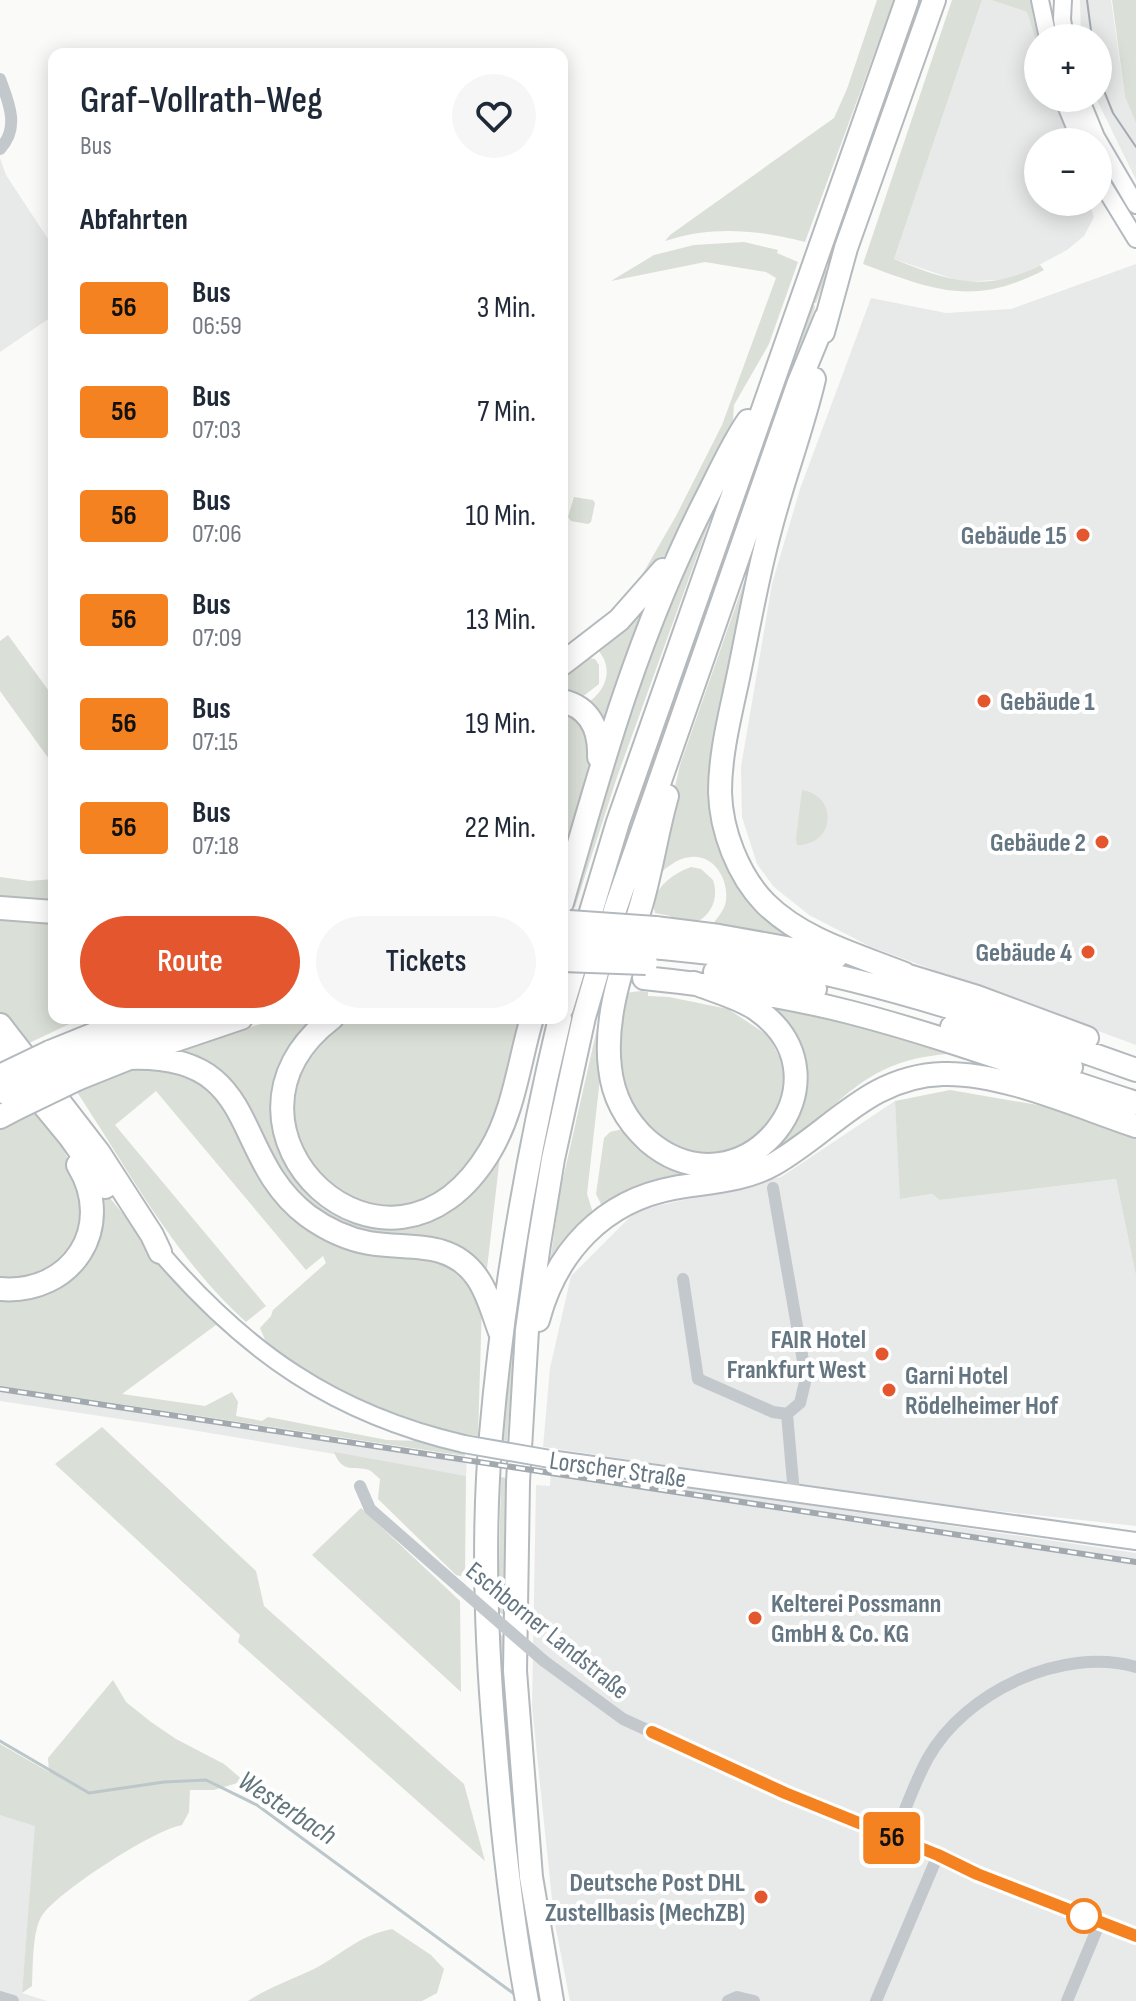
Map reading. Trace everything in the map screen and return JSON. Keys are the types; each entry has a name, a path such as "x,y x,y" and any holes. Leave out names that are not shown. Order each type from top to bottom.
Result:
{"highway":[{"path":"568,988 618,822 907,0"},
{"path":"934,0 846,248 826,317 806,414 769,532 725,738 720,793 722,815 740,866 764,902 805,932 905,974 1016,1011 1136,1057"},
{"path":"552,2001 531,1877 515,1671 518,1482 527,1330 539,1244 553,1159 584,1017 637,841 798,385 826,317"},
{"path":"649,954 694,983 754,1008 769,1020 787,1044 794,1067 793,1100 776,1134 753,1153 726,1163 694,1163 654,1145 630,1123 620,1105 610,1070 610,1026 672,780 814,379"},
{"path":"568,901 598,775 634,661 682,547 740,433 769,390"},
{"path":"568,659 619,620 682,547"},
{"path":"568,703 581,708 597,729 598,775"},
{"path":"0,908 48,912"},
{"path":"568,924 649,954 868,1002 984,1036 1136,1089"},
{"path":"568,960 798,949 905,974"},
{"path":"568,974 649,954 758,960 866,983 984,1018 1136,1070"},
{"path":"694,983 850,1013 1136,1103"},
{"path":"64,1066 104,1024"},
{"path":"5,1098 64,1066 125,1024"},
{"path":"5,1098 64,1066 172,1024"},
{"path":"129,1058 224,1024"},
{"path":"326,1024 308,1041 287,1080 283,1111 287,1143 302,1172 333,1201 359,1213 396,1217 422,1213 445,1201 457,1193 479,1168 501,1130 530,1024"},
{"path":"539,1024 541,1097"},
{"path":"527,1998 507,1873 487,1652 487,1495 490,1436 515,1236 541,1097 559,1024"},
{"path":"0,1025 99,1153 160,1252"},
{"path":"0,1052 70,1137 145,1239 160,1252"},
{"path":"64,1066 129,1058 160,1058 199,1069 215,1079 240,1111 276,1182 299,1208 317,1222 359,1241 427,1247 458,1258 480,1282 502,1337"},
{"path":"818,1132 858,1090 883,1074 910,1064 956,1059 1026,1068"},
{"path":"525,1384 542,1306 551,1282 588,1229 645,1195 745,1175 770,1166 886,1087 914,1078 943,1074 1002,1082 1136,1126"},
{"path":"0,1289 28,1289 54,1279 76,1260 88,1236 92,1207 87,1184 52,1118"}],"main road":[{"path":"1040,0 1045,24"},
{"path":"1063,0 1063,24"},
{"path":"1086,112 1096,137 1136,205"},
{"path":"1112,200 1136,239"},
{"name":"Lorscher Straße","path":"160,1252 199,1297 231,1327 312,1385 394,1424 464,1444 550,1459 1136,1541"}],"street":[{"path":"0,79 10,109 12,127 0,149"},
{"path":"0,95 10,109"},
{"path":"683,1279 698,1379 773,1412 787,1414 800,1403 806,1378 773,1188"},
{"path":"787,1414 794,1494"},
{"name":"Eschborner Landstraße","path":"360,1486 370,1509 544,1661 623,1719 977,1874 1136,1936"},
{"path":"893,1838 928,1757 952,1727 1006,1684 1064,1665 1106,1663 1136,1667"},
{"path":"876,2001 938,1855"},
{"path":"1067,2001 1100,1922"},
{"path":"0,1997 13,2001"},
{"path":"728,2001 737,1997 754,2001"}],"shaded area":[{"path":"877,0 894,0 805,242 735,231 700,233 665,241 834,118"},
{"path":"919,0 924,0 834,254 830,252"},
{"path":"952,0 982,0 894,259 932,273 967,281 1002,279 1040,265 1044,270 996,288 974,291 932,287 863,264"},
{"path":"982,0 1027,12 1031,24 1024,24 1024,112 1059,112 1064,128 1024,128 1024,216 1094,216 1084,236 1067,250 1011,279 962,282 894,259"},
{"path":"991,0 1034,0 1039,24 1031,24 1027,12"},
{"path":"1080,0 1111,0 1125,97 1136,123 1136,180 1103,112 1112,112 1112,24 1081,24"},
{"path":"1112,0 1136,0 1136,123 1125,97"},
{"path":"0,158 6,175 48,239 48,319 0,352"},
{"path":"744,242 778,250 777,253 798,262 769,344 734,405 732,435 693,512 661,561 619,614 568,650 568,644 596,626 634,589 676,516 722,425 776,278 766,272 705,262 611,281 654,255 694,245"},
{"path":"1136,264 1136,1045 869,946 809,915 774,887 757,864 742,817 741,767 772,584 800,489 871,298 946,313 1011,309"},
{"path":"823,269 828,271 816,303 813,303 815,307 742,514 736,514"},
{"path":"574,497 595,503 588,524 571,521 568,517"},
{"path":"709,507 714,509 617,777 575,907 569,906 639,658"},
{"path":"763,528 739,640 726,847 818,943 711,926 725,905 726,888 720,872 708,860 691,857 680,860 653,879 680,765"},
{"path":"653,594 602,729 586,704 606,680 606,665 598,650"},
{"path":"8,635 48,690 48,758 0,691 0,641"},
{"path":"589,658 595,659 599,665 599,684 581,698 568,698 568,671"},
{"path":"568,710 586,721 594,763 568,861"},
{"path":"660,729 666,729 604,909 600,908 656,742 661,738 658,735"},
{"path":"802,790 822,801 828,820 819,837 810,843 797,845 796,839"},
{"path":"691,867 701,869 713,880 715,893 710,911 695,923 672,920 670,916 655,913 652,902 659,890 672,876"},
{"path":"0,877 29,881 48,879 48,900 0,899"},
{"path":"0,913 48,916 48,1024 69,1024 25,1045 0,1013"},
{"path":"576,989 582,989 555,1101 534,1213 518,1327 507,1441 502,1440 512,1328 541,1140"},
{"path":"648,992 648,996 728,1009 769,1036 784,1067 784,1094 776,1119 744,1151 702,1158 656,1138 622,1092 616,1044 625,993"},
{"path":"755,1004 857,1026 947,1051 946,1054 891,1066 876,1074 848,1093 797,1141 772,1159 726,1174 647,1188 609,1208 603,1208 596,1194 604,1138 610,1132 627,1128 660,1156 703,1170 737,1167 766,1151 786,1127 798,1097 797,1065 784,1033"},
{"path":"261,1024 322,1024 284,1068 297,1175 395,1223 500,1156 486,1277 372,1238 298,1202 246,1112 171,1050"},
{"path":"343,1024 526,1024 511,1078 482,1150 446,1192 397,1209 346,1199 304,1159 291,1106 300,1072 329,1034"},
{"path":"598,1024 606,1025 587,1194 594,1216 548,1276 560,1192"},
{"path":"155,1064 212,1085 286,1206 456,1262 482,1304 478,1436 454,1433 368,1404 324,1382 268,1347 260,1328 273,1310 326,1263 323,1256 306,1270 156,1091 115,1125 266,1306 246,1322 220,1297 154,1213 77,1092 122,1069"},
{"path":"950,1090 1061,1109 1136,1136 1136,1276 1116,1179 940,1200 932,1194 900,1199 895,1101"},
{"path":"895,1101 901,1199 932,1194 940,1200 1116,1179 1136,1276 1136,1526 934,1504 543,1447 550,1368 571,1276 636,1211 781,1177"},
{"path":"37,1110 62,1147 83,1188 81,1237 53,1273 0,1285 0,1124"},
{"path":"93,1177 191,1298 233,1336 216,1325 122,1394 205,1406 232,1392 238,1402 236,1416 262,1421 268,1417 387,1440 421,1441 465,1453 465,1456 0,1386 0,1296 72,1274"},
{"path":"0,1386 467,1457 466,1476 0,1401"},
{"path":"102,1427 256,1571 264,1606 464,1784 485,1861 238,1642 240,1635 55,1464"},
{"path":"334,1452 466,1476 465,1577 456,1575 378,1499 380,1479 369,1470 341,1464"},
{"path":"551,1467 1136,1553 1136,2001 570,2001 554,1919 532,1707 536,1485 550,1486"},
{"path":"501,1477 506,1478 504,1615 498,1611"},
{"path":"361,1508 460,1601 461,1692 312,1555"},
{"path":"499,1633 504,1637 509,1750 504,1750"},
{"path":"113,1680 126,1702 151,1722 224,1764 244,1781 214,1790 190,1790 189,1812 182,1825 130,1849 53,1903 39,1920 32,1986 22,1993 35,1826 0,1815 0,1744 49,1772 48,1758"},
{"path":"0,1815 36,1825 22,1993 47,2001 0,2001"},
{"path":"392,1929 431,1955 444,1969 437,1993 422,2001 248,2001 312,1970 359,1941"}],"waterway":[{"name":"Westerbach","path":"0,1741 89,1793 164,1782 206,1780 257,1805 517,1996"}],"tram line":[{"path":"1087,0 1090,24"},
{"path":"1112,111 1136,147"}],"railway":[{"path":"0,1389 1136,1562"}],"bus line":[{"name":"56","path":"652,1732 785,1793 977,1874 1136,1936"}],"place":[{"name":"Gebäude 15","path":"1083,535"},
{"name":"Gebäude 1","path":"984,701"},
{"name":"Gebäude 2","path":"1102,842"},
{"name":"Gebäude 4","path":"1088,952"},
{"name":"FAIR Hotel Frankfurt West","path":"882,1354"},
{"name":"Garni Hotel Rödelheimer Hof","path":"889,1390"},
{"name":"Kelterei Possmann GmbH & Co. KG","path":"755,1618"},
{"name":"Deutsche Post DHL Zustellbasis (MechZB)","path":"761,1897"}]}
